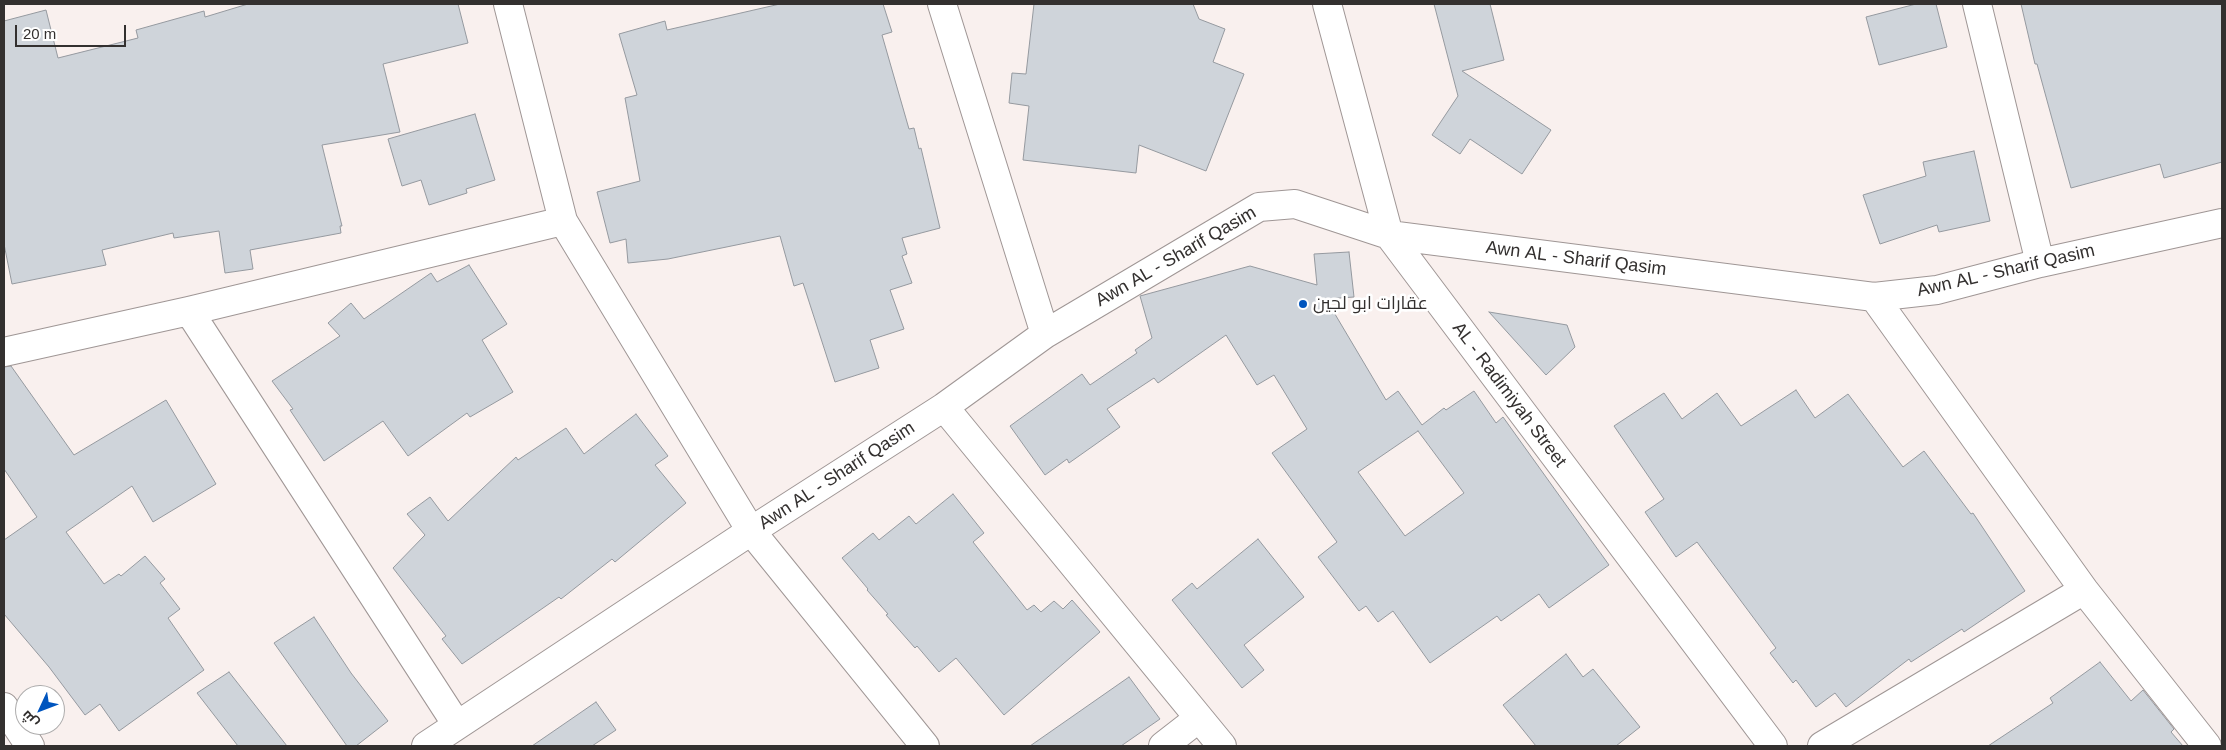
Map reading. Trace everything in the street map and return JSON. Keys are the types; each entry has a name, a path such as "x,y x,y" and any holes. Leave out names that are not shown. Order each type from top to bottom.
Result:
{"street":[{"path":"508,4 563,221 751,531 925,746"},
{"path":"942,4 1044,334"},
{"name":"AL - Radimiyah Street","path":"1327,4 1389,235 1773,746"},
{"path":"1976,4 2040,263"},
{"name":"Awn AL - Sharif Qasim","path":"426,746 751,531 944,408 1044,334 1259,207 1295,204 1389,235 1874,297 1937,290 2040,263 2221,225"},
{"path":"4,352 189,311 563,221"},
{"path":"1874,297 2084,590 2207,746"},
{"path":"189,311 457,725"},
{"path":"944,408 1222,746"},
{"path":"1822,746 2084,590"},
{"path":"4,707 30,746"},
{"path":"1163,746 1199,718"}],"building":[{"path":"248,4 458,4 468,43 383,64 400,132 322,145 342,226 340,226 341,233 250,250 253,269 225,273 219,231 174,238 173,233 102,250 106,265 12,284 4,244 4,21 46,10 58,58 138,38 136,30 204,11 205,17"},
{"path":"780,4 883,4 892,32 882,35 909,129 914,128 919,149 921,148 940,228 902,238 907,254 902,256 912,283 890,290 904,329 870,340 879,368 835,382 803,283 794,286 780,236 668,259 628,263 626,239 610,243 597,192 640,181 625,98 637,95 619,34 665,21 667,30"},
{"path":"1034,4 1193,4 1199,19 1225,29 1213,62 1244,74 1206,171 1139,145 1136,173 1023,160 1029,106 1009,103 1012,73 1026,74"},
{"path":"1434,4 1490,4 1504,60 1462,71 1551,130 1522,174 1470,139 1460,154 1432,135 1458,96"},
{"path":"1916,4 1936,4 1947,47 1879,65 1866,17"},
{"path":"2021,4 2222,4 2222,162 2164,178 2160,164 2071,188 2037,64 2035,64"},
{"path":"475,114 495,180 466,189 467,193 429,205 421,180 402,186 388,139"},
{"path":"1974,151 1990,221 1939,232 1937,225 1880,244 1863,195 1926,176 1923,162"},
{"path":"1349,252 1354,297 1326,299 1386,400 1398,391 1422,425 1444,408 1446,410 1474,391 1496,423 1503,417 1609,565 1549,608 1539,594 1501,621 1497,616 1430,663 1393,611 1378,622 1366,606 1359,611 1318,557 1337,542 1272,453 1307,429 1274,375 1257,385 1226,335 1158,383 1154,378 1107,409 1120,427 1069,463 1067,459 1045,475 1010,426 1082,374 1090,385 1137,353 1135,350 1152,338 1140,296 1250,266 1317,285 1314,254","holes":["1418,431 1464,493 1405,536 1358,472"]},
{"path":"469,265 507,324 482,340 513,392 470,417 467,413 408,456 383,421 324,461 290,410 293,409 272,381 340,336 328,323 351,303 364,319 431,273 437,282"},
{"path":"1489,312 1567,325 1575,347 1546,375"},
{"path":"11,366 74,455 166,400 216,484 153,522 132,486 66,532 104,584 119,574 121,576 145,556 165,579 160,583 180,609 168,618 204,670 119,731 100,704 85,715 65,688 65,685 62,685 4,614 4,540 37,517 4,469 4,367"},
{"path":"1796,390 1815,418 1848,394 1903,467 1924,451 1971,514 1973,513 2025,591 1964,632 1962,629 1911,662 1909,659 1846,707 1835,693 1816,707 1796,680 1793,683 1770,653 1776,648 1697,542 1676,557 1645,512 1664,499 1614,426 1664,393 1682,419 1717,393 1741,426"},
{"path":"636,414 668,456 655,465 686,503 615,562 612,559 561,599 559,597 462,664 442,639 446,636 393,568 425,535 407,514 430,497 448,521 516,457 518,460 566,428 584,454"},
{"path":"953,494 984,533 973,542 1027,610 1034,605 1041,612 1054,601 1063,609 1072,600 1100,632 1004,715 956,658 939,672 917,646 915,648 886,615 888,614 842,558 873,533 879,540 909,516 916,524"},
{"path":"1258,539 1304,597 1244,645 1264,670 1242,688 1172,600 1192,583 1197,589"},
{"path":"314,617 351,673 388,721 356,746 347,746 274,643"},
{"path":"1566,654 1583,677 1593,669 1640,727 1616,746 1536,746 1503,705"},
{"path":"2100,662 2131,701 2143,690 2174,729 2171,732 2183,746 1988,746 2053,703 2050,698"},
{"path":"229,672 287,746 238,746 197,693"},
{"path":"1129,677 1160,719 1121,746 1030,746"},
{"path":"596,702 616,730 592,746 532,746"}],"place":[{"name":"عقارات ابو لجين","path":"1303,304"}]}
